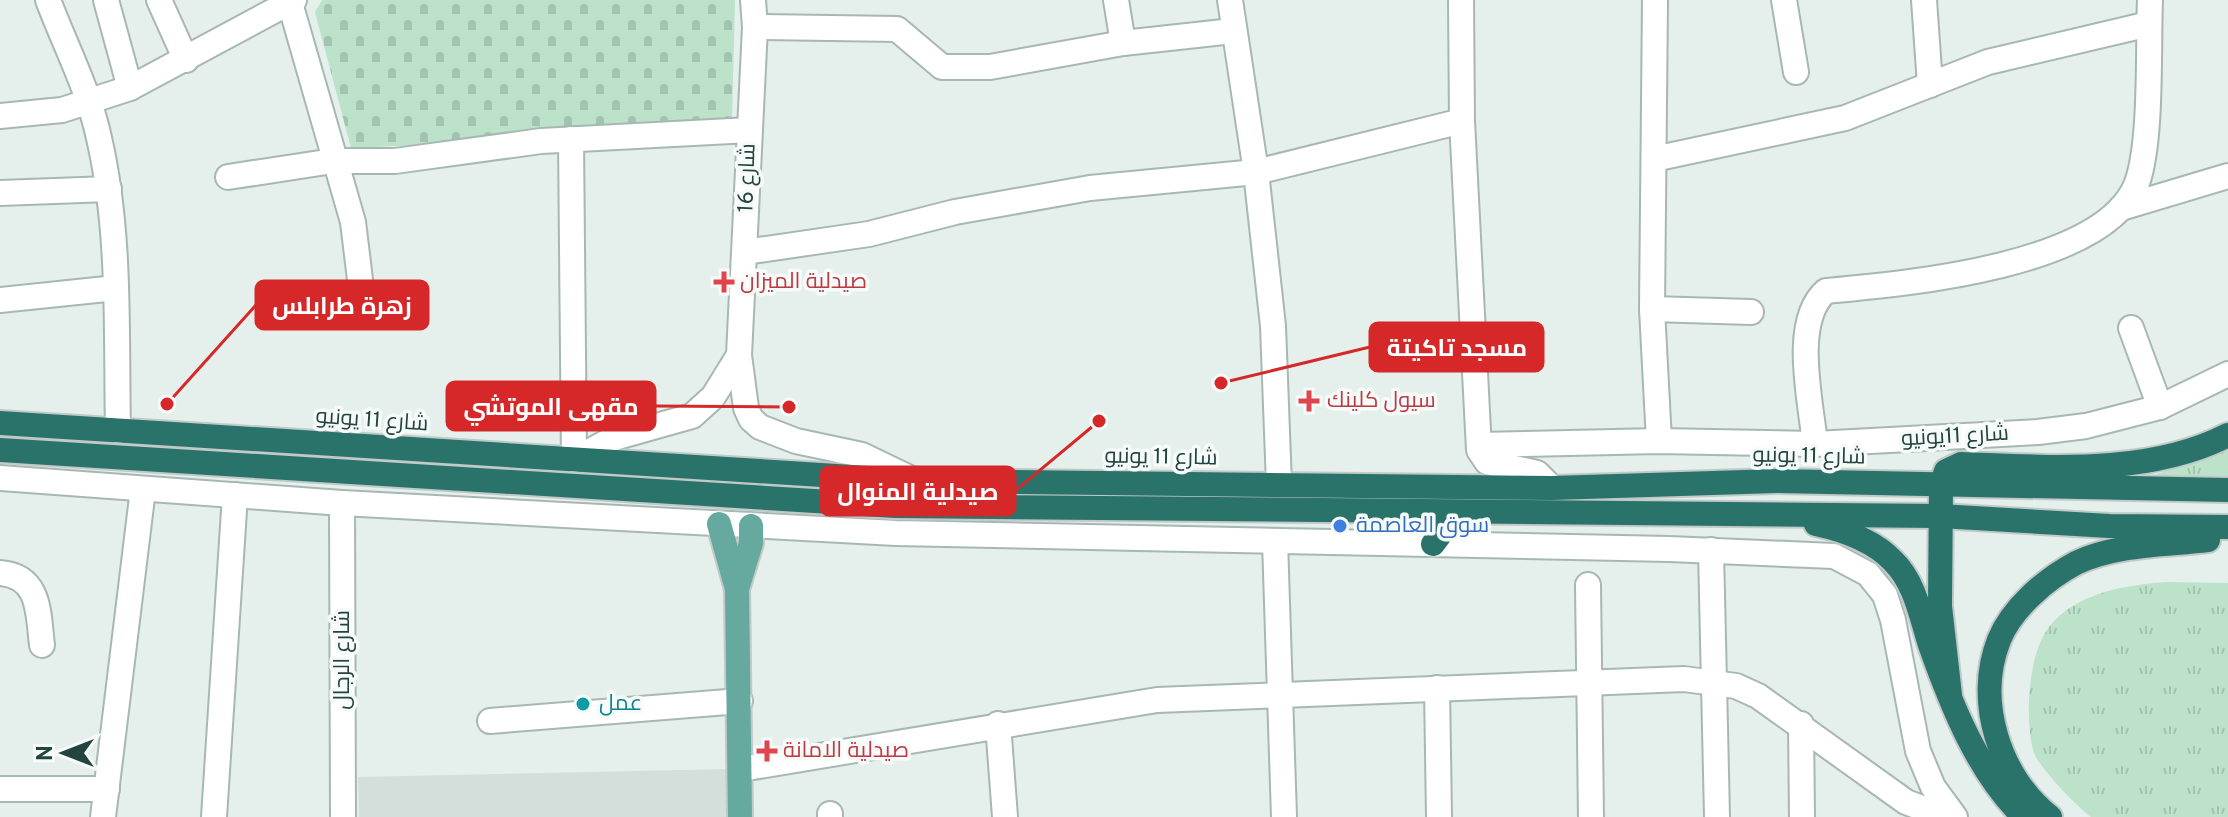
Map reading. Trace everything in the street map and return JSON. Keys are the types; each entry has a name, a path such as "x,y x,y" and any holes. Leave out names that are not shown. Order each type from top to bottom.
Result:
{"highway":[{"name":"شارع 11 يونيو","path":"0,423 916,481 1552,488 1777,481 2228,490"},
{"path":"1950,695 1941,632 1940,516 1941,485 1946,471 1961,464 2081,467 2140,460 2179,453 2228,435"},
{"path":"0,450 895,506 1783,517 1940,516 2109,526 2228,527"},
{"path":"1433,544 1445,528 1492,514"},
{"path":"1783,517 1864,539 1895,562 1915,599 1950,695 1995,783 2024,817"},
{"path":"2050,817 2013,775 1995,736 1989,691 2000,638 2022,605 2054,576 2079,562 2116,550 2228,537"}],"main road":[{"path":"719,524 737,589 740,817"},
{"path":"737,589 751,543 751,526"}],"street":[{"path":"48,0 89,104 109,189 116,288 118,431"},
{"path":"106,0 130,88"},
{"path":"159,0 186,60"},
{"name":"شارع 16","path":"753,0 755,27 739,355 746,408 751,419 760,427 796,441 862,455 916,481"},
{"path":"1116,0 1123,43"},
{"path":"1230,0 1256,172 1273,326 1279,485"},
{"path":"1461,0 1462,121 1479,445 1487,462 1537,473 1552,488"},
{"path":"1655,0 1652,309 1659,441"},
{"path":"1784,0 1796,72"},
{"path":"1924,0 1930,85"},
{"path":"0,116 89,104 130,88 292,1 333,161 353,222 363,304"},
{"path":"1654,159 1845,118 1988,62 2149,12 2140,169 2136,184 2121,208 2092,233 2039,253 1939,280 1826,291 1808,313 1805,334 1815,444"},
{"path":"755,27 897,29 942,67 990,67 1123,43 1233,31"},
{"path":"745,252 869,234 955,212 1090,188 1256,172 1462,121"},
{"path":"228,177 333,161 395,161 617,134 750,130"},
{"path":"571,139 574,460 614,438 692,416 713,397 739,355"},
{"path":"2121,208 2228,176"},
{"path":"0,193 109,189"},
{"path":"0,300 116,288"},
{"path":"1652,309 1751,312"},
{"path":"2131,328 2160,407"},
{"name":"شارع 11يونيو","path":"1479,445 1659,441 1815,444 2038,432 2086,426 2160,407 2228,374"},
{"path":"0,478 342,503 751,526 1711,550 1834,556 1858,566 1877,584 1893,620 1918,751 1950,811"},
{"path":"103,817 143,489"},
{"path":"214,817 235,495"},
{"name":"شارع الرجال","path":"342,503 343,817"},
{"path":"1275,541 1283,694 1284,817"},
{"path":"1711,550 1717,817"},
{"path":"0,573 23,579 34,592 42,645"},
{"path":"1588,585 1591,817"},
{"path":"741,769 861,752 998,724 1157,700 1684,679 1716,682 1758,696 1906,802 1927,810 1950,811"},
{"path":"1437,688 1439,817"},
{"path":"490,721 740,701"},
{"path":"998,724 1005,817"},
{"path":"1801,724 1802,817"},
{"path":"0,789 107,789"}],"shaded area":[{"path":"728,769 729,817 359,817 358,777"}],"green space":[{"path":"322,0 735,0 732,119 442,144 351,148 315,12"},
{"path":"2228,447 2228,476 2147,478"},
{"path":"2167,582 2228,583 2228,817 2091,817 2059,786 2034,753 2029,706 2036,653 2049,627 2073,606 2103,592"}],"place":[{"name":"صيدلية الميزان","path":"724,282"},
{"name":"مسجد تاكيتة","path":"1221,383"},
{"name":"سيول كلينك","path":"1309,401"},
{"name":"زهرة طرابلس","path":"167,404"},
{"name":"مقهى الموتشي","path":"789,407"},
{"name":"صيدلية المنوال","path":"1099,421"},
{"name":"سوق العاصمة","path":"1340,526"},
{"name":"عمل","path":"583,704"},
{"name":"صيدلية الامانة","path":"767,751"}]}
